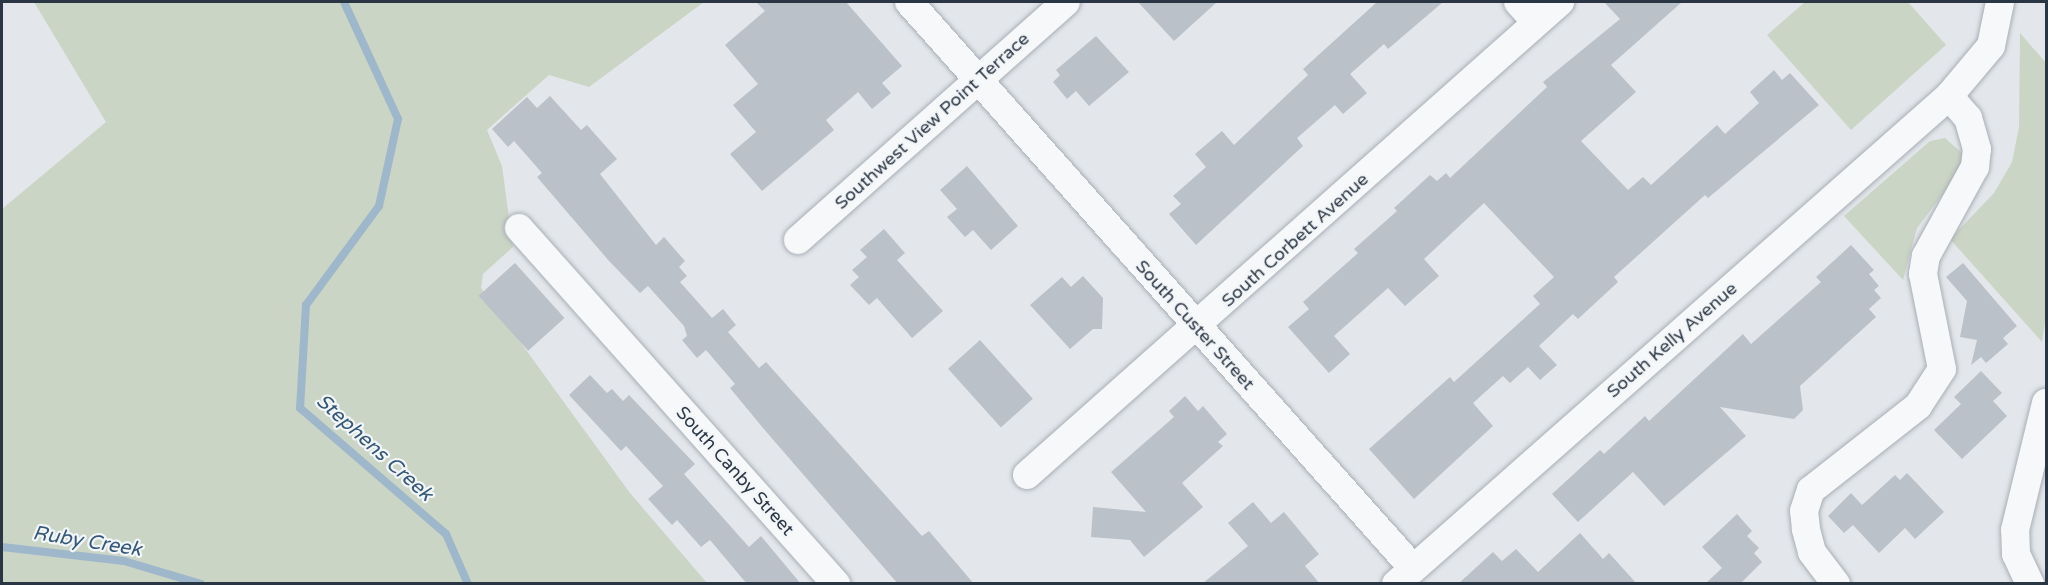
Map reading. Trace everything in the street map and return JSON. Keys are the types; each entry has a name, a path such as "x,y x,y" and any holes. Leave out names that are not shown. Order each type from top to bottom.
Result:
{"street":[{"name":"South Custer Street","path":"909,2 1198,328 1405,576"},
{"name":"Southwest View Point Terrace","path":"798,240 1066,2"},
{"path":"1518,2 1536,22"},
{"name":"South Corbett Avenue","path":"1027,475 1198,328 1560,2"},
{"name":"South Kelly Avenue","path":"1405,576 1949,96 1991,46 2000,2"},
{"path":"1836,584 1812,552 1804,511 1811,490 1918,406 1942,369 1923,274 1926,256 1975,167 1977,149 1968,118 1949,96"},
{"name":"South Canby Street","path":"519,228 836,584"},
{"path":"2030,584 2016,554 2015,530 2046,403"}],"green space":[{"path":"34,2 704,2 589,87 549,75 487,130 502,166 513,247 483,274 481,288 630,493 707,583 2,584 2,209 106,122"},
{"path":"1805,2 1908,2 1946,45 1851,130 1767,35"},
{"path":"2020,33 2046,63 2046,315 2042,342 1950,239 1994,193 2012,162 2019,127"},
{"path":"1945,138 1963,154 1959,173 1917,228 1903,280 1844,216 1930,141"}],"building":[{"path":"756,2 846,2 902,66 882,83 891,93 872,109 858,92 826,120 834,130 762,191 730,154 756,132 733,105 758,84 725,45 765,11"},
{"path":"1138,2 1217,2 1174,41"},
{"path":"1377,2 1443,2 1388,49 1384,44 1350,74 1367,93 1343,114 1335,105 1297,138 1303,146 1196,245 1169,214 1181,204 1173,196 1206,167 1195,154 1222,131 1234,145 1308,75 1303,69"},
{"path":"1604,2 1682,2 1611,65 1636,92 1581,141 1628,190 1643,177 1651,185 1717,125 1725,134 1759,103 1750,92 1774,70 1782,80 1790,73 1819,105 1708,198 1705,195 1614,277 1618,282 1578,319 1573,314 1539,346 1557,365 1540,380 1528,367 1510,383 1503,376 1473,403 1493,426 1414,499 1369,449 1450,377 1454,382 1540,304 1533,296 1554,277 1484,203 1424,259 1439,276 1405,306 1388,288 1334,336 1350,354 1329,373 1288,327 1309,309 1303,302 1358,253 1354,249 1397,211 1394,208 1430,175 1437,181 1446,173 1450,178 1547,87 1543,82 1620,19"},
{"path":"1096,36 1129,72 1089,106 1076,91 1067,99 1053,82 1060,75 1056,70"},
{"path":"550,96 581,130 587,125 617,159 600,174 656,245 664,237 685,261 679,267 687,276 680,282 712,318 723,309 736,325 728,332 759,368 766,362 922,536 929,531 974,584 898,584 730,388 735,384 706,350 697,358 682,340 687,336 684,326 648,286 640,293 609,261 537,177 542,173 514,141 508,147 492,129 527,97 537,108"},
{"path":"967,166 1018,226 991,250 973,230 965,237 947,217 957,209 940,190"},
{"path":"884,229 905,253 897,260 943,311 912,338 877,298 869,305 850,285 859,277 852,270 867,257 860,250"},
{"path":"1851,245 1874,270 1869,274 1879,286 1874,290 1881,298 1869,309 1876,317 1800,386 1803,410 1794,419 1720,407 1746,436 1664,506 1633,472 1578,522 1552,494 1600,450 1604,454 1645,416 1649,421 1743,334 1751,344 1821,282 1816,277"},
{"path":"515,263 565,318 528,351 479,296"},
{"path":"1963,263 2017,326 2003,338 2008,344 1986,363 1981,357 1971,365 1977,340 1960,337 1967,301 1946,277"},
{"path":"1083,276 1103,298 1102,329 1093,329 1070,349 1030,305 1062,277 1071,287"},
{"path":"980,340 1033,399 1001,427 948,369"},
{"path":"1981,371 2002,393 1993,401 2007,416 1962,459 1934,430 1961,404 1954,397"},
{"path":"590,375 607,393 612,389 623,401 629,395 695,464 684,474 749,547 761,536 801,584 747,584 710,540 701,547 677,520 672,525 648,499 663,486 626,446 621,451 569,395"},
{"path":"1185,396 1198,411 1203,406 1227,434 1218,442 1223,446 1182,483 1203,507 1144,557 1130,540 1091,537 1093,507 1146,512 1111,472 1174,417 1169,411"},
{"path":"1907,473 1944,512 1915,539 1905,528 1879,553 1853,525 1844,533 1828,516 1851,493 1862,505 1895,475 1900,480"},
{"path":"1253,502 1271,523 1284,512 1319,554 1305,566 1320,584 1202,584 1248,546 1228,523"},
{"path":"1737,514 1752,531 1747,536 1759,548 1754,553 1762,562 1740,584 1705,584 1722,568 1702,547"},
{"path":"1580,533 1603,559 1609,553 1637,584 1458,584 1493,552 1502,561 1516,549 1538,572"}],"waterway":[{"name":"Stephens Creek","path":"344,2 398,119 379,206 306,305 300,408 446,534 468,584"},
{"name":"Ruby Creek","path":"2,547 124,561 201,584"}]}
